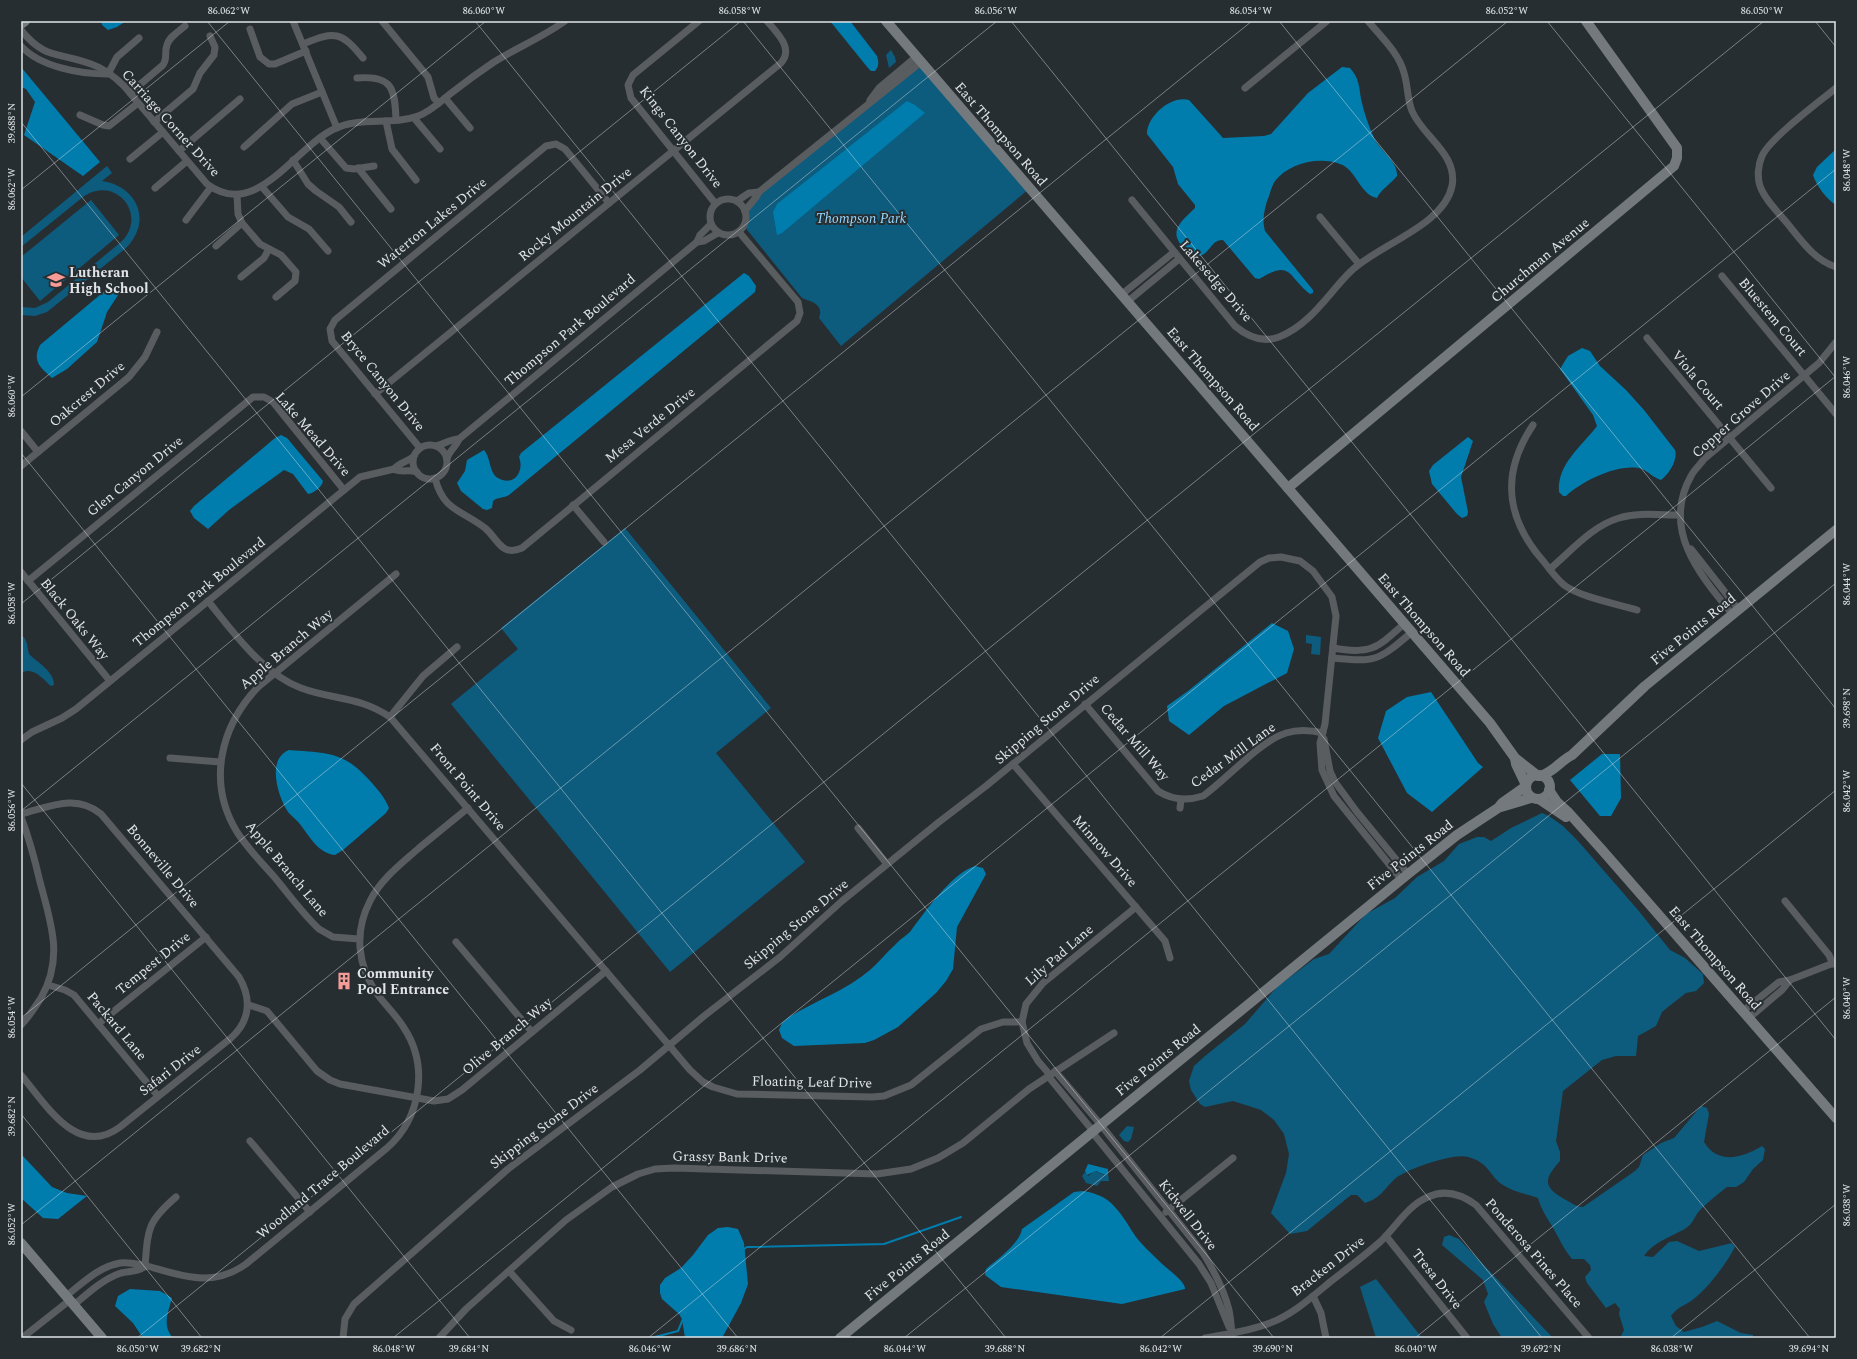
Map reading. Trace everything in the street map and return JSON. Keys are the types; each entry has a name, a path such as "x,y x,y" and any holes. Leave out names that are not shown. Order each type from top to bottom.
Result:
{"street":[{"path":"21,24 25,21"},
{"path":"294,21 337,128"},
{"path":"382,21 428,77 434,98 439,103"},
{"path":"276,297 295,281 296,274 283,257 260,244 242,223 238,214 237,195 250,193 262,186 320,138 337,128 350,123 414,118 428,112 496,61 532,42 565,21"},
{"name":"Kings Canyon Drive","path":"700,21 633,75 628,85 631,98 715,204"},
{"name":"Rocky Mountain Drive","path":"375,394 781,63 784,59 786,51 783,40 767,21"},
{"name":"East Thompson Road","path":"886,21 1490,723 1515,758 1539,776"},
{"path":"1246,88 1327,21"},
{"name":"Lakesedge Drive","path":"1132,200 1235,326 1249,336 1263,339 1278,337 1293,329 1319,307 1358,264 1409,234 1438,210 1449,195 1452,181 1451,168 1446,156 1418,122 1412,110 1401,63 1368,21"},
{"name":"Churchman Avenue","path":"1288,488 1674,166 1678,158 1677,148 1586,21"},
{"path":"130,93 164,63 166,47 169,41 185,26"},
{"path":"250,29 260,57 268,64 272,65 322,38 341,36 350,41 363,58"},
{"name":"Carriage Corner Drive","path":"21,30 31,43 46,53 91,64 119,82 211,187 225,194 237,195"},
{"path":"154,122 193,88 203,69 214,56 215,47 210,36"},
{"path":"107,73 117,57 139,38"},
{"name":"Carriage Corner Drive","path":"21,46 31,56 52,65 87,72 107,73"},
{"path":"718,233 711,224 710,214 715,204 724,199 737,201 750,194 759,192 866,104 879,88 919,60"},
{"path":"357,78 376,77 388,84 394,94 396,120"},
{"path":"1836,88 1770,143 1762,156 1758,171 1760,186 1767,198 1808,248 1817,257 1836,267"},
{"path":"244,147 292,104 322,92"},
{"path":"445,98 470,128"},
{"path":"179,150 240,99"},
{"path":"80,115 109,126 138,103"},
{"path":"414,118 440,149"},
{"path":"386,121 392,149 416,180"},
{"path":"130,159 163,132"},
{"path":"320,138 342,165 350,169 374,166"},
{"name":"Waterton Lakes Drive","path":"330,329 335,320 542,149 551,144 556,144 564,149 609,203"},
{"path":"293,160 308,184 339,206 351,222"},
{"path":"155,188 187,161"},
{"path":"358,168 391,209"},
{"path":"262,186 288,217 309,229 328,251"},
{"path":"186,220 211,187"},
{"path":"745,211 756,200 759,192"},
{"path":"737,201 745,211 746,222 739,232"},
{"path":"1320,217 1358,264"},
{"path":"216,246 242,223"},
{"name":"Thompson Park Boulevard","path":"446,459 449,453 456,446 459,438 697,242 700,234 711,224"},
{"name":"Thompson Park Boulevard","path":"697,242 704,241 718,233 728,236 739,232"},
{"name":"Mesa Verde Drive","path":"435,478 440,494 449,506 482,526 500,546 510,551 522,548 794,324 800,312 798,302 739,232"},
{"path":"240,278 264,258 269,249"},
{"path":"1124,298 1174,252"},
{"path":"1124,298 1180,259"},
{"name":"Bluestem Court","path":"1722,276 1836,414"},
{"name":"Bryce Canyon Drive","path":"330,329 332,341 420,448"},
{"name":"Oakcrest Drive","path":"21,466 129,378 145,357 157,332"},
{"name":"Viola Court","path":"1647,338 1771,488"},
{"name":"Copper Grove Drive","path":"1736,613 1690,547 1680,515 1682,496 1691,476 1704,459 1805,376 1819,363 1836,342"},
{"name":"Lake Mead Drive","path":"261,396 273,402 344,490"},
{"name":"Glen Canyon Drive","path":"28,581 249,400 261,396"},
{"path":"1533,426 1525,438 1516,458 1512,478 1513,506 1523,535 1565,585 1576,591 1637,610"},
{"path":"21,431 38,452"},
{"name":"Thompson Park Boulevard","path":"436,446 442,445 452,439 459,438"},
{"path":"429,445 436,446 443,451 446,459 444,470 435,478 425,478 417,472 414,467 414,456 420,448 429,445"},
{"name":"Thompson Park Boulevard","path":"394,469 398,464 411,460 414,456"},
{"name":"Thompson Park Boulevard","path":"21,740 32,732 62,718 110,681 360,477 394,469 401,472 413,470 417,472"},
{"path":"573,505 604,542"},
{"path":"1550,569 1592,533 1603,525 1619,518 1638,515 1680,515"},
{"name":"Five Points Road","path":"1539,776 1551,772 1564,759 1572,755 1641,690 1836,530"},
{"name":"Skipping Stone Drive","path":"343,1338 345,1319 354,1304 508,1169 640,1070 704,1016 780,957 842,901 1013,764 1260,562 1269,558 1291,558 1308,566 1332,597 1336,616 1333,648"},
{"name":"Black Oaks Way","path":"21,572 110,681"},
{"name":"Apple Branch Way","path":"220,762 226,736 238,711 258,688 396,574"},
{"name":"Front Point Drive","path":"208,601 244,646 276,673 299,687 358,701 381,711 390,717 669,1045"},
{"path":"1404,624 1377,646 1362,651 1333,648 1323,733 1319,752 1326,782 1334,796 1369,840 1404,877"},
{"path":"1332,658 1363,660 1383,656 1412,632"},
{"path":"390,717 423,676 457,647"},
{"path":"1362,651 1363,660"},
{"name":"Cedar Mill Way","path":"1085,704 1158,791 1167,797 1181,800"},
{"name":"Cedar Mill Lane","path":"1181,800 1195,799 1203,796 1277,737 1297,730 1311,730 1323,733"},
{"path":"1323,733 1325,753 1335,782 1376,834 1404,877"},
{"name":"Five Points Road","path":"1549,788 1569,762 1572,755"},
{"path":"170,758 220,762"},
{"name":"East Thompson Road","path":"1515,758 1516,764 1526,785"},
{"name":"Apple Branch Lane","path":"220,762 222,792 226,807 231,820 244,842 319,929 333,937 358,939"},
{"name":"Minnow Drive","path":"1013,764 1165,940 1170,958"},
{"path":"1539,776 1546,779 1549,788 1546,796 1535,798 1526,791 1526,785 1532,777 1539,776"},
{"name":"Five Points Road","path":"840,1338 1404,877 1457,835 1498,808 1502,803 1526,785"},
{"name":"East Thompson Road","path":"1549,788 1557,802 1569,813 1836,1118"},
{"name":"East Thompson Road","path":"1535,798 1566,817 1572,818"},
{"name":"Five Points Road","path":"1498,808 1535,798"},
{"path":"1180,808 1181,800"},
{"name":"Bonneville Drive","path":"21,815 68,802 82,803 95,809 105,818 239,977 244,985 249,1006"},
{"name":"Woodland Trace Boulevard","path":"70,1301 100,1269 120,1263 134,1263 193,1278 209,1278 224,1275 246,1264 395,1140 410,1118 417,1099 419,1076 417,1060 413,1045 405,1028 371,985 362,964 358,939 369,902 384,879 468,808"},
{"path":"21,815 54,935 54,956 48,985 36,1006 21,1025"},
{"path":"858,828 887,864"},
{"path":"1369,840 1376,834"},
{"path":"1746,1014 1779,982 1790,980 1834,963 1785,901"},
{"name":"Lily Pad Lane","path":"1095,1129 1051,1074 1038,1061 1027,1044 1022,1022 1026,1004 1036,990 1136,907"},
{"name":"Tempest Drive","path":"98,1024 206,937"},
{"path":"456,942 532,1032"},
{"name":"Olive Branch Way","path":"249,1006 259,1008 272,1016 312,1066 330,1080 340,1084 417,1099 440,1101 456,1095 606,971"},
{"name":"Packard Lane","path":"48,985 60,988 74,995 158,1096"},
{"name":"Safari Drive","path":"21,1075 66,1126 81,1135 103,1135 115,1130 236,1034 244,1022 249,1006"},
{"name":"Floating Leaf Drive","path":"669,1045 690,1070 703,1082 726,1092 737,1094 872,1097 884,1096 911,1085 981,1029 1003,1022 1022,1022"},
{"name":"Grassy Bank Drive","path":"439,1338 466,1309 566,1220 612,1186 638,1174 655,1169 674,1168 877,1174 911,1169 938,1158 964,1143 1029,1089 1114,1033"},
{"name":"Kidwell Drive","path":"1095,1129 1169,1210 1203,1253 1217,1276 1229,1309 1232,1335"},
{"name":"Kidwell Drive","path":"1095,1129 1199,1264 1211,1283 1232,1335"},
{"path":"250,1141 310,1212"},
{"path":"1161,1216 1233,1158"},
{"name":"Bracken Drive","path":"1205,1338 1232,1335 1272,1323 1286,1315 1313,1296 1386,1236 1422,1200 1435,1194 1452,1193"},
{"name":"Ponderosa Pines Place","path":"1452,1193 1466,1197 1476,1205 1589,1338"},
{"path":"22,1338 70,1301 102,1282 121,1273 136,1271 145,1266 148,1232 152,1222 161,1210 176,1197"},
{"name":"Tresa Drive","path":"1386,1236 1467,1338"},
{"path":"21,1243 102,1338"},
{"path":"509,1271 554,1321 571,1330"},
{"path":"1313,1296 1320,1313 1326,1338"}],"green space":[{"path":"891,50 896,62 889,68 886,55"},
{"name":"Thompson Park","path":"921,62 1029,189 841,346 819,318 820,310 816,304 802,298 744,226 746,219 745,211 759,192"},
{"path":"107,166 112,173 102,181 114,184 124,190 132,197 137,206 140,216 139,227 134,238 126,248 47,312 35,316 21,315 21,307 35,308 48,302 121,242 129,231 131,220 130,210 124,201 116,194 106,191 95,191 83,197 21,247 21,237"},
{"path":"91,200 119,235 40,301 21,277 21,257"},
{"path":"625,528 771,708 716,753 805,862 670,972 451,704 518,649 501,628"},
{"path":"21,635 26,641 29,654 48,671 54,685 51,686 33,672 25,671 21,673"},
{"path":"1306,635 1321,637 1320,655 1311,654 1312,644 1306,643"},
{"path":"1542,813 1563,826 1578,841 1638,910 1670,950 1685,958 1703,974 1704,983 1696,991 1686,993 1668,1007 1662,1012 1656,1026 1638,1036 1636,1056 1616,1056 1602,1060 1563,1091 1556,1141 1560,1152 1560,1161 1551,1173 1548,1182 1549,1187 1558,1195 1576,1206 1583,1207 1635,1171 1639,1167 1643,1155 1661,1143 1674,1138 1701,1106 1707,1108 1709,1114 1704,1142 1716,1154 1723,1157 1739,1156 1762,1146 1765,1149 1763,1160 1753,1169 1744,1182 1736,1187 1727,1187 1701,1209 1687,1227 1656,1244 1647,1251 1644,1256 1653,1257 1669,1242 1677,1241 1699,1251 1732,1243 1735,1247 1727,1261 1710,1284 1691,1301 1678,1308 1671,1316 1676,1326 1684,1332 1717,1321 1741,1333 1753,1335 1753,1338 1620,1338 1624,1330 1619,1314 1620,1309 1615,1303 1606,1308 1587,1283 1585,1277 1591,1270 1590,1265 1584,1259 1572,1259 1544,1212 1538,1198 1507,1187 1498,1181 1485,1166 1468,1157 1452,1157 1410,1170 1396,1178 1376,1198 1365,1203 1357,1195 1351,1195 1307,1231 1290,1234 1271,1213 1286,1173 1289,1154 1284,1134 1274,1120 1261,1110 1233,1101 1205,1107 1200,1104 1191,1090 1189,1081 1194,1066 1245,1024 1277,987 1314,959 1329,954 1366,914 1395,898 1417,877 1444,861 1459,844 1477,837 1484,837 1491,841 1511,828"},
{"path":"1127,1126 1134,1127 1131,1139 1128,1142 1124,1141 1119,1135"},
{"path":"1095,1171 1104,1175 1108,1173 1109,1181 1101,1181 1097,1186 1086,1183 1082,1176 1085,1172 1088,1176"},
{"path":"1449,1235 1459,1239 1553,1338 1502,1338 1493,1324 1484,1302 1488,1294 1483,1280 1442,1245 1444,1237"},
{"path":"1376,1279 1422,1338 1376,1338 1360,1287"}],"shaded area":[{"path":"101,21 126,21 117,27 108,30 102,25"},
{"path":"830,21 850,21 877,56 878,64 875,71 871,71 868,68"},
{"path":"21,67 100,162 83,176 24,135 35,102 26,89 21,87"},
{"path":"1342,67 1350,68 1355,75 1364,109 1375,140 1392,161 1397,171 1397,176 1377,198 1366,192 1346,167 1332,162 1314,161 1296,166 1281,175 1275,181 1264,212 1265,231 1313,290 1313,293 1310,294 1288,272 1284,270 1278,270 1259,279 1255,278 1223,240 1219,240 1213,244 1202,255 1192,255 1187,251 1179,242 1177,231 1178,226 1195,208 1195,205 1178,184 1173,167 1147,134 1151,120 1161,108 1182,99 1189,100 1223,138 1264,136 1271,134 1308,93"},
{"path":"907,101 925,113 782,233 777,235 773,212 777,204"},
{"path":"1836,149 1836,205 1822,192 1813,175 1817,167"},
{"path":"744,273 749,276 756,286 755,292 509,495 493,501 492,508 487,510 483,509 461,491 457,483 465,471 467,460 484,450 495,476 508,481 513,479 519,473 519,457 521,453"},
{"path":"113,284 118,287 120,292 107,312 97,342 67,369 52,378 38,363 37,355 40,345"},
{"path":"1582,348 1590,351 1600,366 1626,390 1644,410 1675,450 1676,454 1674,462 1667,474 1661,480 1642,469 1623,468 1591,479 1566,496 1563,496 1559,492 1559,482 1566,464 1597,426 1593,415 1560,369 1568,356"},
{"path":"281,435 287,438 323,481 315,491 308,494 293,474 284,470 229,510 208,529 194,518 190,511 194,506 275,438"},
{"path":"1468,437 1473,441 1461,477 1468,512 1467,516 1462,518 1432,484 1429,471 1433,465"},
{"path":"1272,623 1288,631 1294,649 1287,673 1224,706 1189,735 1169,721 1167,706 1188,691"},
{"path":"1431,692 1478,763 1483,767 1432,812 1407,793 1378,738 1386,711 1407,697"},
{"path":"289,750 325,753 344,759 362,773 382,795 389,808 386,813 343,850 335,855 323,851 314,843 298,822 288,812 281,797 276,779 276,770 278,761 282,755"},
{"path":"1602,754 1620,754 1621,798 1611,816 1600,816 1570,780"},
{"path":"975,866 983,868 986,874 957,927 953,969 946,981 936,993 898,1027 874,1040 865,1043 794,1046 782,1038 779,1030 782,1023 799,1011 851,984 870,970 910,932 939,894 948,885 966,870"},
{"path":"21,1154 52,1187 67,1193 87,1196 58,1219 43,1218 21,1198"},
{"path":"1088,1164 1108,1169 1108,1173 1105,1175 1096,1171 1087,1175 1085,1171"},
{"path":"1083,1191 1097,1195 1110,1202 1121,1214 1138,1240 1182,1282 1185,1289 1122,1304 1001,1287 985,1275 986,1269 1013,1245 1022,1229 1074,1192"},
{"path":"728,1227 738,1229 744,1243 748,1284 741,1303 722,1338 685,1338 682,1319 679,1314 662,1299 660,1285 665,1278 681,1268 708,1235 718,1228"},
{"path":"130,1289 160,1291 172,1298 167,1324 173,1338 143,1338 133,1323 115,1306 118,1296"}],"waterway":[{"path":"744,1249 747,1247 884,1244 961,1217"},
{"path":"651,1338 678,1331 683,1319"}],"place":[{"name":"Lutheran High School","path":"56,280"},
{"name":"Community Pool Entrance","path":"344,981"}]}
